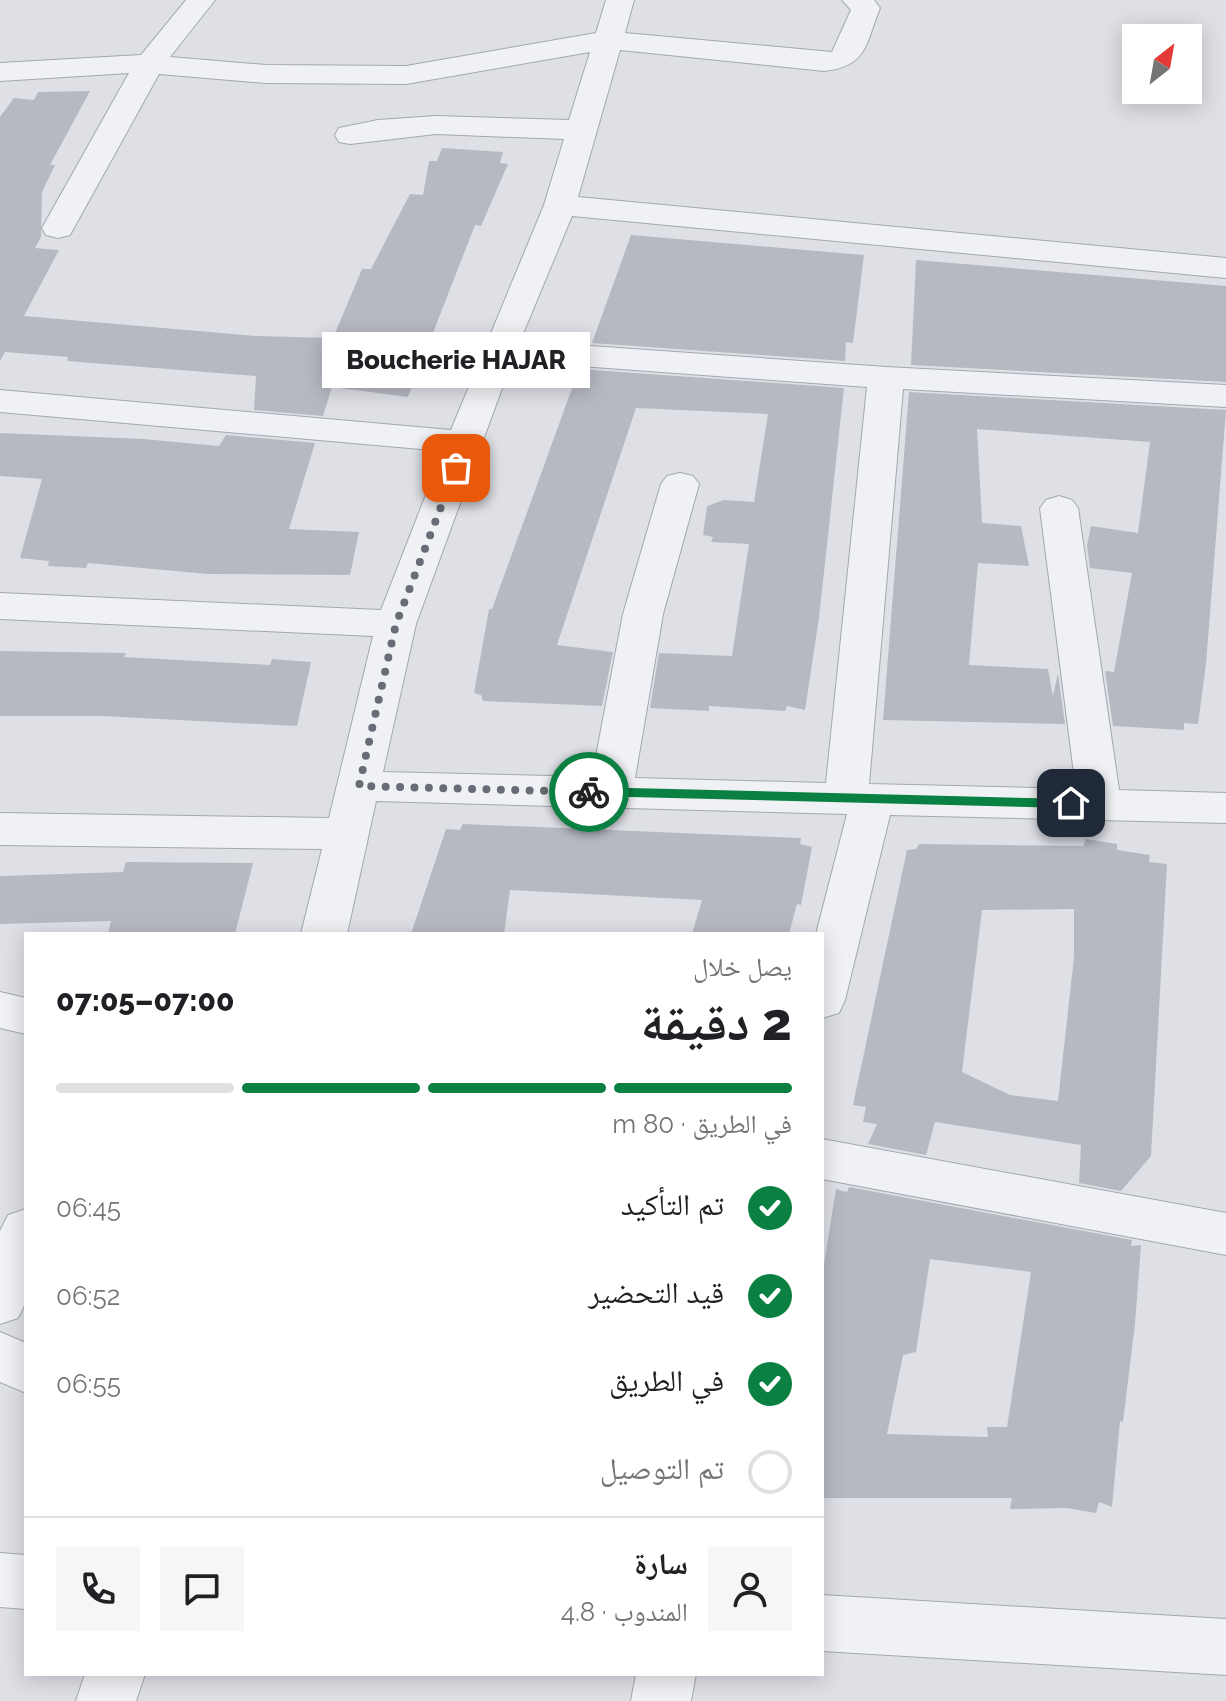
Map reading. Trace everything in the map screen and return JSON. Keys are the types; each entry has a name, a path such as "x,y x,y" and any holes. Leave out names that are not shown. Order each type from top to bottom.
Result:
{"street":[{"path":"58,228 149,64 201,0"},
{"path":"324,932 396,624 499,350 560,205 620,0"},
{"path":"0,72 103,64 149,64 266,74 406,75 607,40 824,62 841,60 847,54 866,8 856,0"},
{"path":"350,135 382,127 431,125 581,130"},
{"path":"560,205 1226,268"},
{"path":"499,350 886,378 1226,396"},
{"path":"824,989 859,798 886,378"},
{"path":"0,401 466,442"},
{"path":"611,792 643,614 680,484"},
{"path":"1059,508 1099,804"},
{"path":"0,606 396,624"},
{"path":"359,786 1226,808"},
{"path":"0,829 347,834"},
{"path":"0,1010 24,1016"},
{"path":"824,1159 1226,1234"},
{"path":"0,1302 24,1236"},
{"path":"0,1355 24,1369"},
{"path":"0,1580 24,1582"},
{"path":"824,1623 1226,1647"},
{"path":"106,1701 114,1676"},
{"path":"661,1701 666,1676"}],"building":[{"path":"90,91 50,165 55,165 42,192 41,237 35,248 59,250 24,316 257,336 333,338 362,269 371,269 410,194 423,195 429,161 437,161 442,148 503,152 500,163 508,164 481,226 475,225 408,397 332,387 323,416 254,410 256,376 67,361 68,357 5,352 0,361 0,117 14,98 34,100 38,92"},
{"path":"631,235 864,255 853,343 846,342 845,361 592,343"},
{"path":"916,260 1226,286 1226,382 911,365"},
{"path":"579,369 844,388 819,618 805,710 787,706 785,711 709,706 709,711 650,708 659,653 732,656 749,544 711,542 713,537 703,535 707,506 724,500 754,502 768,414 636,408 557,645 613,652 602,706 483,701 481,695 474,693 489,609 492,609"},
{"path":"909,392 1226,410 1206,664 1198,724 1184,723 1184,730 1113,726 1105,671 1114,672 1132,573 1090,568 1087,546 1091,526 1138,533 1150,442 977,429 982,523 1021,526 1029,566 978,563 969,665 1048,669 1053,696 1058,673 1065,724 883,720"},
{"path":"0,433 143,439 219,446 226,435 315,443 289,529 359,532 350,575 207,574 88,563 86,568 48,566 49,561 20,558 42,479 0,476"},
{"path":"0,651 126,653 124,657 270,665 272,659 311,662 297,726 102,716 0,716"},
{"path":"463,824 801,838 800,844 812,847 801,905 797,904 790,932 693,932 702,900 510,890 504,932 412,932 446,829 460,830"},
{"path":"1086,839 1117,844 1117,850 1150,855 1149,862 1167,864 1151,1156 1121,1191 1079,1183 1081,1145 935,1122 926,1155 868,1144 877,1124 863,1122 866,1107 853,1105 907,850 916,849 919,844 1083,846","holes":["1074,909 1074,957 1058,1101 1010,1095 962,1072 982,910"]},
{"path":"126,862 253,863 236,932 108,932 111,921 0,924 0,876 123,872"},
{"path":"849,1187 1132,1240 1131,1246 1141,1245 1135,1324 1123,1422 1120,1421 1112,1507 1099,1502 1096,1513 1067,1508 1010,1509 1012,1498 824,1498 824,1264 836,1189 847,1192","holes":["930,1259 1031,1272 1007,1427 987,1427 988,1437 887,1434 903,1355 916,1352"]}],"way so far":[{"path":"456,468 396,624 359,786 589,792"}],"place":[{"name":"Boucherie HAJAR","path":"456,468"}],"route":[{"path":"589,792 1071,803"}]}
